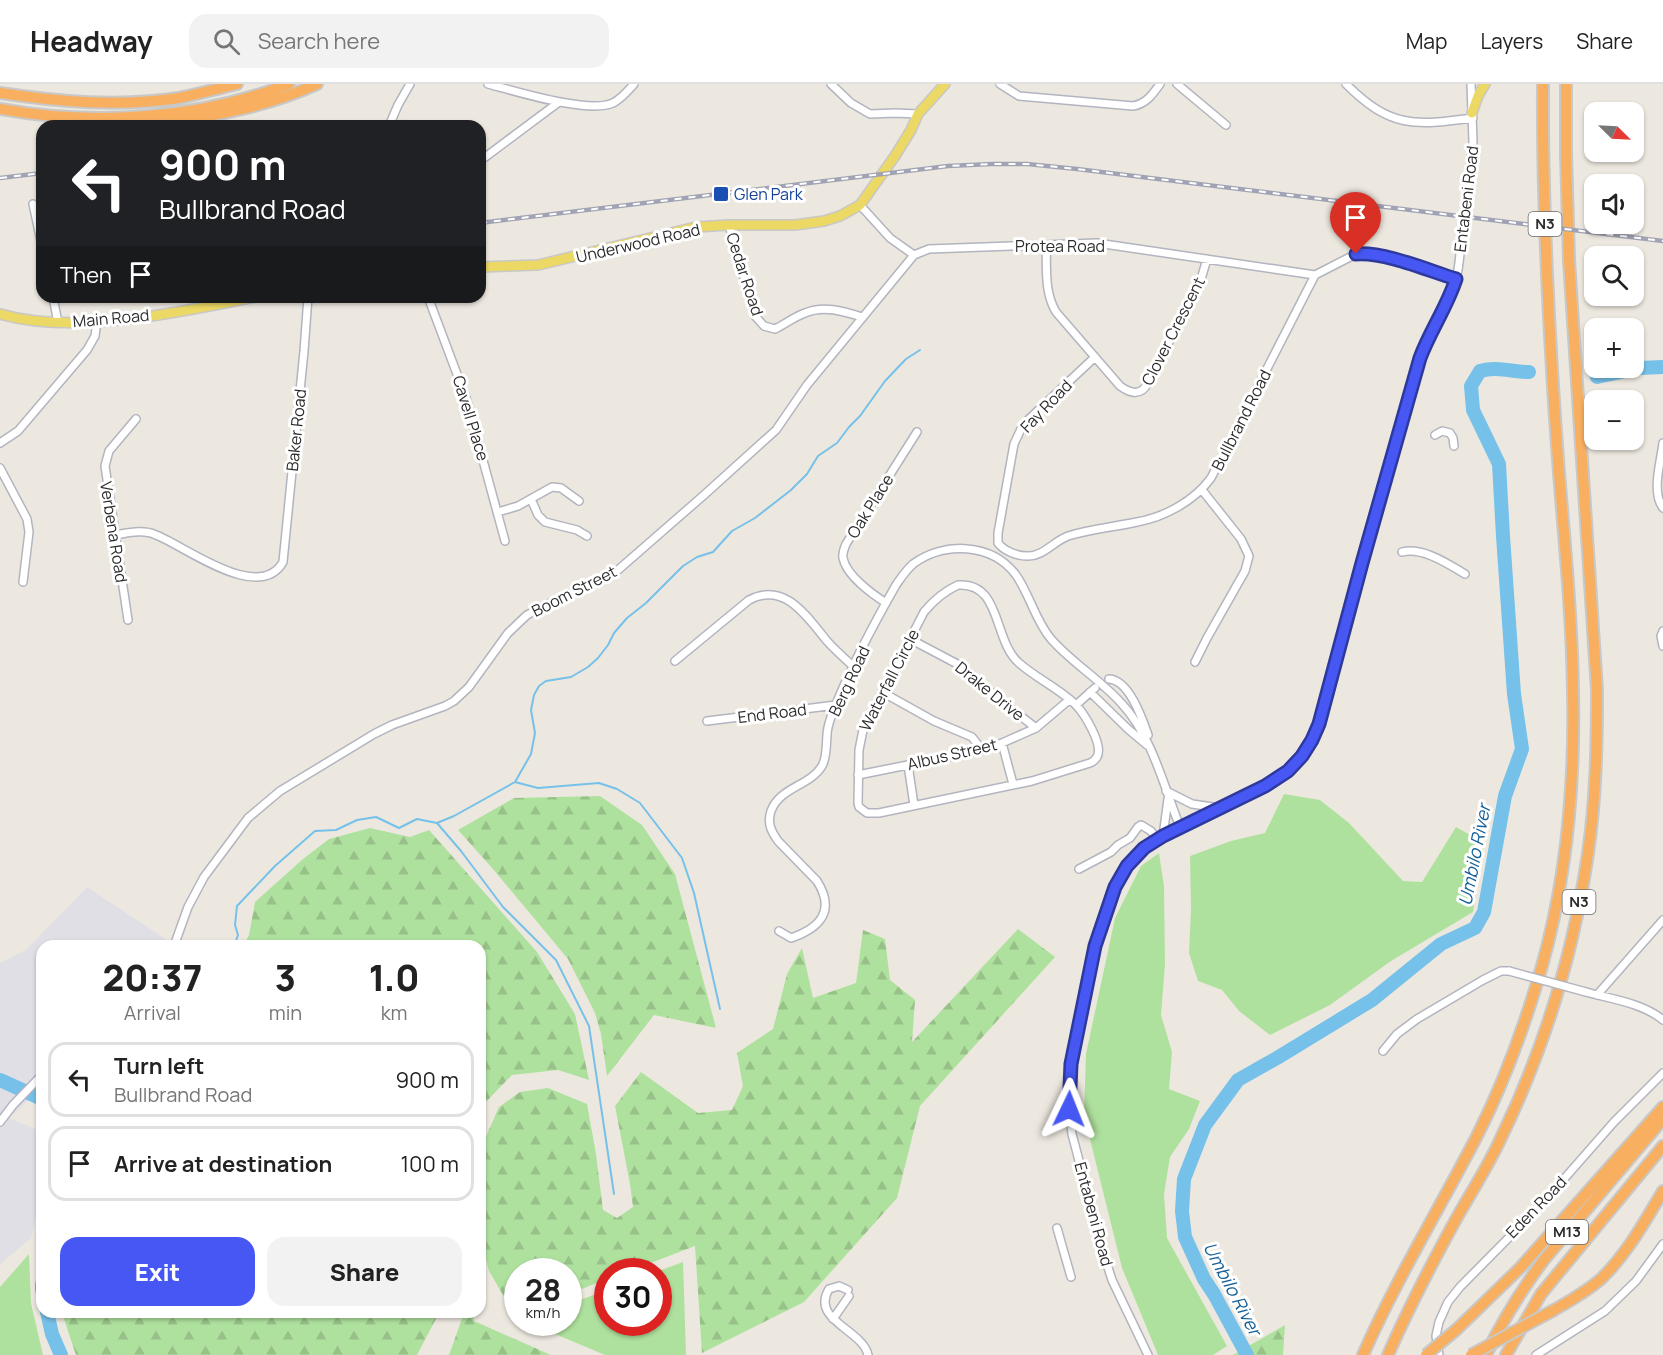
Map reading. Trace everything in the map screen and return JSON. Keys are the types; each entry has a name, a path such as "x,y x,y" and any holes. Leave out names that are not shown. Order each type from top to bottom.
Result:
{"highway":[{"path":"201,94 225,84"},
{"path":"0,93 34,99 114,103 201,94 237,84"},
{"path":"133,117 203,108 288,84"},
{"path":"0,109 80,117 171,120 228,111 291,94 317,84"},
{"name":"N3","path":"1363,1355 1383,1310 1477,1136 1504,1077 1543,963 1565,850 1574,735 1571,629 1551,364 1545,231 1543,84"},
{"name":"N3","path":"1388,1355 1404,1318 1500,1140 1519,1098 1548,1021 1565,965 1588,854 1594,802 1597,690 1569,260 1566,84"},
{"path":"1426,1355 1456,1330 1521,1267 1663,1107"},
{"name":"M13","path":"1486,1355 1508,1311 1532,1276 1663,1119"},
{"name":"M13","path":"1506,1355 1541,1294 1663,1146"},
{"path":"1471,1355 1588,1289 1612,1268 1663,1191"}],"main road":[{"name":"Underwood Road","path":"486,267 538,265 683,230 729,225 807,224 840,216 860,205 900,149 918,114 945,84"},
{"path":"1472,116 1478,96 1485,84"},
{"name":"Main Road","path":"0,314 21,319 58,322 97,321 184,311 222,303"}],"street":[{"path":"392,120 410,84"},
{"path":"488,84 559,102 594,106 613,103 634,84"},
{"path":"832,84 851,103 870,114 918,114"},
{"path":"1000,84 1019,96 1133,106 1145,102 1160,84"},
{"path":"1177,84 1226,125"},
{"path":"1346,84 1378,110 1389,117 1405,122 1430,123 1472,116"},
{"name":"Entabeni Road","path":"1148,1355 1112,1280 1072,1134 1069,1109 1071,1064 1095,946 1115,887 1127,866 1144,848 1160,837 1265,786 1288,771 1302,756 1319,724 1420,358 1427,339 1452,293 1456,279 1471,165 1471,84"},
{"path":"486,157 559,102"},
{"path":"33,204 36,218"},
{"path":"860,205 890,238 914,255"},
{"name":"Cedar Road","path":"729,225 755,316 764,326 775,329 806,312 817,309 830,309 862,317"},
{"name":"Protea Road","path":"914,255 929,249 1097,243 1316,274"},
{"name":"Clover Crescent","path":"1046,245 1047,292 1056,312 1124,389 1135,393 1144,389 1201,279 1208,259"},
{"path":"1316,274 1356,254 1368,253 1456,279"},
{"name":"Boom Street","path":"176,940 188,908 204,877 248,818 280,791 374,734 454,701 470,687 508,633 527,615 618,570 776,430 807,385 914,255"},
{"name":"Bullbrand Road","path":"998,533 998,543 1006,550 1026,556 1034,555 1068,536 1156,517 1192,498 1202,490 1216,469 1316,274"},
{"path":"54,303 58,322"},
{"name":"Baker Road","path":"115,535 140,532 157,535 205,561 229,571 256,578 262,578 275,572 283,562 308,303"},
{"name":"Cavell Place","path":"430,303 466,398 505,541"},
{"path":"0,443 18,430 87,350 95,336 97,321"},
{"name":"Fay Road","path":"998,533 1017,436 1028,420 1095,357"},
{"name":"Verbena Road","path":"128,620 105,475 106,458 136,418"},
{"path":"1435,435 1442,431 1450,433 1454,446"},
{"name":"Oak Place","path":"886,603 868,591 851,573 846,567 843,554 846,544 917,432"},
{"path":"1663,443 1656,493 1663,508"},
{"path":"0,468 28,524 23,582"},
{"path":"498,513 552,487 557,487 579,501"},
{"path":"1196,662 1245,571 1249,556 1241,539 1202,490"},
{"path":"531,499 538,515 545,522 571,528 587,536"},
{"name":"Berg Road","path":"779,931 791,939 813,928 822,918 826,905 825,897 817,881 778,841 770,826 775,804 787,791 815,774 821,767 826,753 828,728 854,667 886,603 904,574 913,564 926,556 941,550 968,549 992,556 1005,564 1023,587 1042,626 1052,639 1122,704 1140,728 1149,747"},
{"path":"1402,552 1424,553 1465,573"},
{"name":"Waterfall Circle","path":"958,585 975,587 990,601 1005,642 1014,659 1073,702 1087,719 1099,748 1096,760 1013,784 873,814 862,811 858,803 859,741 882,692 924,612 951,588 958,585"},
{"path":"675,661 749,600 764,595 787,600 799,607 836,651 854,667"},
{"path":"1662,634 1663,646"},
{"name":"Drake Drive","path":"910,639 961,666 1036,728"},
{"path":"1109,679 1122,683 1141,716 1148,735 1149,747 1180,827"},
{"path":"1073,702 1093,690 1128,729 1149,747"},
{"path":"882,692 934,721 972,737 982,750"},
{"name":"Albus Street","path":"858,775 982,750 1036,728 1073,702"},
{"name":"End Road","path":"707,721 836,705"},
{"path":"1002,743 1013,784"},
{"path":"908,765 914,805"},
{"path":"1167,794 1192,804 1221,808"},
{"path":"1079,869 1111,852 1130,838 1141,825 1160,837 1167,794"},
{"path":"1597,995 1663,920"},
{"path":"1383,1051 1397,1034 1415,1021 1502,971 1636,1006 1663,1020"},
{"name":"Eden Road","path":"1438,1355 1436,1336 1439,1322 1448,1302 1542,1204 1614,1122 1663,1073"},
{"path":"0,1122 3,1113 36,1082"},
{"path":"1057,1228 1071,1277"},
{"path":"1536,1355 1605,1311 1636,1281 1663,1244"},
{"path":"833,1318 848,1293 841,1286 829,1289 826,1293 825,1307 833,1318 865,1346 868,1355"}],"shaded area":[{"path":"87,887 167,940 36,940 36,1093 9,1118 36,1129 36,1216 31,1238 0,1264 0,963 27,949"}],"green space":[{"path":"1284,794 1320,800 1349,823 1403,881 1422,882 1456,827 1484,843 1473,912 1391,961 1330,1005 1270,1035 1239,1011 1222,990 1198,981 1189,953 1190,856 1231,841 1265,833"},
{"path":"600,796 642,825 675,874 716,1028 654,1015 607,1076 601,1034 595,1013 568,959 458,830 514,798"},
{"path":"370,828 410,837 429,830 537,952 575,1014 589,1080 558,1070 512,1075 486,1102 486,940 246,940 255,902 329,839"},
{"path":"1159,853 1164,886 1165,964 1161,1015 1172,1052 1169,1089 1200,1101 1189,1129 1170,1157 1164,1194 1167,1238 1227,1346 1213,1355 1158,1355 1122,1268 1084,1115 1086,1054 1115,918 1141,866"},
{"path":"1018,929 1055,957 920,1106 897,1198 804,1302 702,1353 695,1246 664,1258 594,1258 594,1284 582,1289 582,1258 504,1258 504,1297 489,1271 486,1259 486,1136 499,1107 520,1092 548,1088 587,1104 603,1210 617,1218 633,1207 615,1106 641,1072 698,1113 732,1110 743,1086 737,1053 773,1029 787,974 802,948 813,998 856,983 863,930 885,939 890,980 915,1000 912,1042"},
{"path":"29,1254 31,1303 43,1355 0,1355 0,1287"},
{"path":"683,1262 686,1355 605,1355 560,1336 582,1336 582,1299 594,1295 594,1336 672,1336 672,1266"},
{"path":"64,1318 436,1318 417,1355 76,1355"},
{"path":"462,1318 474,1318 474,1321 504,1336 551,1355 449,1355"},
{"path":"1285,1325 1283,1355 1233,1355"}],"waterway":[{"path":"236,940 237,906 275,866 315,831 336,830 357,820 376,817 399,828 417,819 437,823 515,782 531,754 535,733 531,710 534,695 539,686 546,681 571,677 588,667 598,658 627,618 646,603 683,566 697,557 713,552 732,531 755,518 791,490 807,474 818,456 837,443 885,381 906,359 920,350"},
{"name":"Umbilo River","path":"1644,368 1663,367"},
{"name":"Umbilo River","path":"1247,1355 1204,1279 1185,1237 1182,1211 1184,1179 1205,1125 1238,1080 1372,1000 1441,944 1475,928 1484,912 1505,796 1522,749 1514,694 1499,464 1473,410 1471,386 1480,371 1498,369 1529,372"},
{"path":"515,782 538,788 599,783 617,789 640,803 682,858 694,893 720,1009"},
{"path":"437,823 503,907 556,960 589,1026 614,1194"},
{"name":"Umbilo River","path":"0,1080 36,1096"},
{"name":"Umbilo River","path":"48,1318 61,1355"}],"railway":[{"path":"486,222 948,166 1027,164 1663,241"},
{"path":"0,178 36,174"}],"place":[{"name":"Glen Park","path":"721,194"}],"route":[{"path":"1069,1109 1071,1064 1095,946 1115,887 1127,866 1144,848 1163,836 1275,781 1302,756 1319,724 1420,358 1427,339 1452,293 1456,279 1383,256 1368,253 1356,254"}]}
